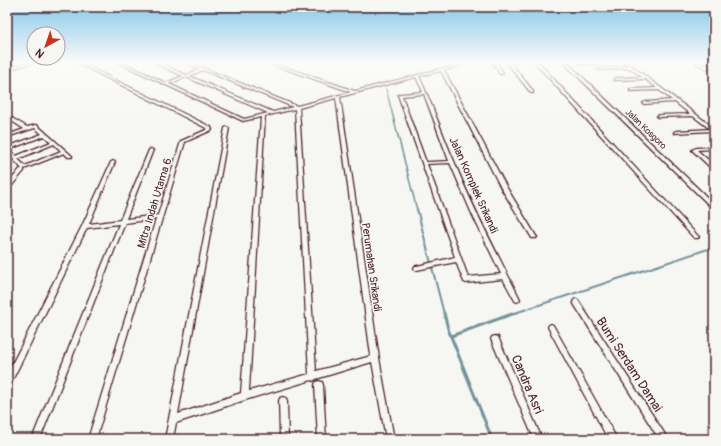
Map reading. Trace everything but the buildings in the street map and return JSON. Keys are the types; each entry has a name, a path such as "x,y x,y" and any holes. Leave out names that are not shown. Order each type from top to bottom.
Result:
{"street":[{"name":"Mitra Indah Utama 6","path":"92,439 183,141 208,132 210,128 121,84"},
{"path":"166,84 244,120 387,84"},
{"path":"204,84 272,113"},
{"path":"239,84 297,107"},
{"path":"332,84 356,92"},
{"name":"Jalan Komplek Srikandi","path":"421,84 452,162 504,276 517,299"},
{"path":"449,84 504,188 534,237"},
{"path":"526,84 532,92"},
{"path":"556,84 696,237"},
{"name":"Jalan Kosgoro","path":"587,84 714,207"},
{"path":"653,84 714,130"},
{"path":"631,90 660,89"},
{"path":"425,93 400,95 466,280 504,276"},
{"name":"Perumahan Srikandi","path":"338,97 375,358 390,439"},
{"path":"645,103 676,102"},
{"path":"297,107 313,377"},
{"path":"659,116 694,115"},
{"path":"7,116 27,129"},
{"path":"245,396 262,116"},
{"path":"7,136 36,126 70,156"},
{"path":"168,439 227,128"},
{"path":"676,132 714,130"},
{"path":"46,134 7,149 24,168 65,151"},
{"path":"16,158 54,142"},
{"path":"713,167 695,150 714,148"},
{"name":"Mitra Indah Utama 6","path":"36,439 151,150"},
{"path":"7,382 85,226 113,162"},
{"path":"424,163 452,162"},
{"path":"7,188 22,170"},
{"path":"85,226 160,217"},
{"path":"417,268 458,259"},
{"name":"Bumi Serdam Damai","path":"576,302 664,439"},
{"path":"551,326 613,439"},
{"name":"Candra Asri","path":"495,339 538,439"},
{"path":"172,420 245,396 375,358"},
{"path":"318,385 322,439"},
{"path":"283,401 284,439"}],"waterway":[{"path":"386,89 417,210"},
{"path":"417,209 444,314"},
{"path":"515,313 714,247"},
{"path":"444,313 448,329 492,439"},
{"path":"451,336 515,313"}]}
